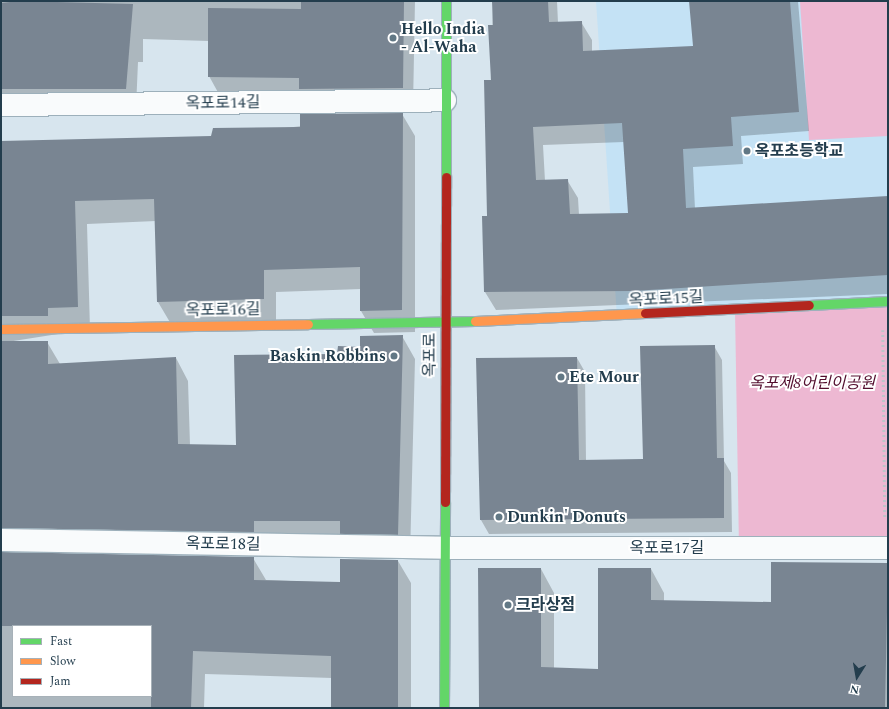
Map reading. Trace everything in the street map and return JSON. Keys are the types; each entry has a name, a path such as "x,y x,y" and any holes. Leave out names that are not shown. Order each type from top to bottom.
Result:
{"street":[{"name":"옥포로","path":"444,708 446,548 444,322 446,1"},
{"name":"옥포로14길","path":"1,105 445,100"},
{"name":"옥포로15길","path":"444,322 885,301"},
{"name":"옥포로16길","path":"1,329 444,322"},
{"name":"옥포로18길","path":"1,540 446,548"},
{"name":"옥포로17길","path":"446,548 886,548"}],"path":[{"path":"885,301 886,548"}],"shaded area":[{"name":"옥포초등학교","path":"596,1 888,1 888,301 617,317"}],"green space":[{"path":"800,1 888,1 888,136 809,140"},
{"name":"옥포제8어린이공원","path":"888,301 888,548 739,548 735,310"}],"building":[{"path":"19,1 133,4 126,89 1,89 1,3"},
{"path":"301,1 404,1 403,88 299,89 299,78 208,77 208,8 301,9"},
{"path":"492,1 548,1 549,22 582,21 583,51 693,46 689,1 790,1 799,112 731,117 733,146 683,149 686,208 888,196 888,275 633,291 484,292 482,216 487,216 484,80 491,80 488,25 493,25","holes":["622,123 628,213 570,214 568,179 536,180 533,127"]},
{"path":"403,113 402,310 360,311 360,267 264,270 264,299 157,302 154,199 75,201 78,307 48,308 48,316 1,316 1,141 211,136 213,128 300,127 300,114"},
{"path":"403,335 398,535 340,534 340,521 254,521 254,532 1,528 1,341 48,341 48,364 176,357 178,444 236,445 234,355 337,354 338,346 360,347 360,336"},
{"path":"715,345 717,458 724,458 724,518 480,520 476,358 577,357 579,460 643,459 640,346"},
{"path":"1,552 254,557 254,580 340,582 340,559 398,560 398,708 331,708 331,656 193,651 191,708 151,708 152,625 1,626"},
{"path":"771,562 888,563 885,708 479,708 478,568 541,568 541,667 598,669 598,568 651,568 651,600 771,602"}],"traffic: fast":[{"path":"446,1 446,177"},
{"path":"809,305 888,301"},
{"path":"308,324 475,321"},
{"path":"444,708 445,502"}],"traffic: slow":[{"path":"475,321 645,313"},
{"path":"1,329 308,324"}],"traffic: jam":[{"path":"445,502 446,177"},
{"path":"645,313 809,305"}],"place":[{"name":"Hello India - Al-Waha","path":"393,38"},
{"name":"옥포초등학교","path":"747,151"},
{"name":"Baskin Robbins","path":"394,356"},
{"name":"Ete Mour","path":"561,377"},
{"name":"Dunkin' Donuts","path":"499,517"},
{"name":"크라상점","path":"508,605"}]}
